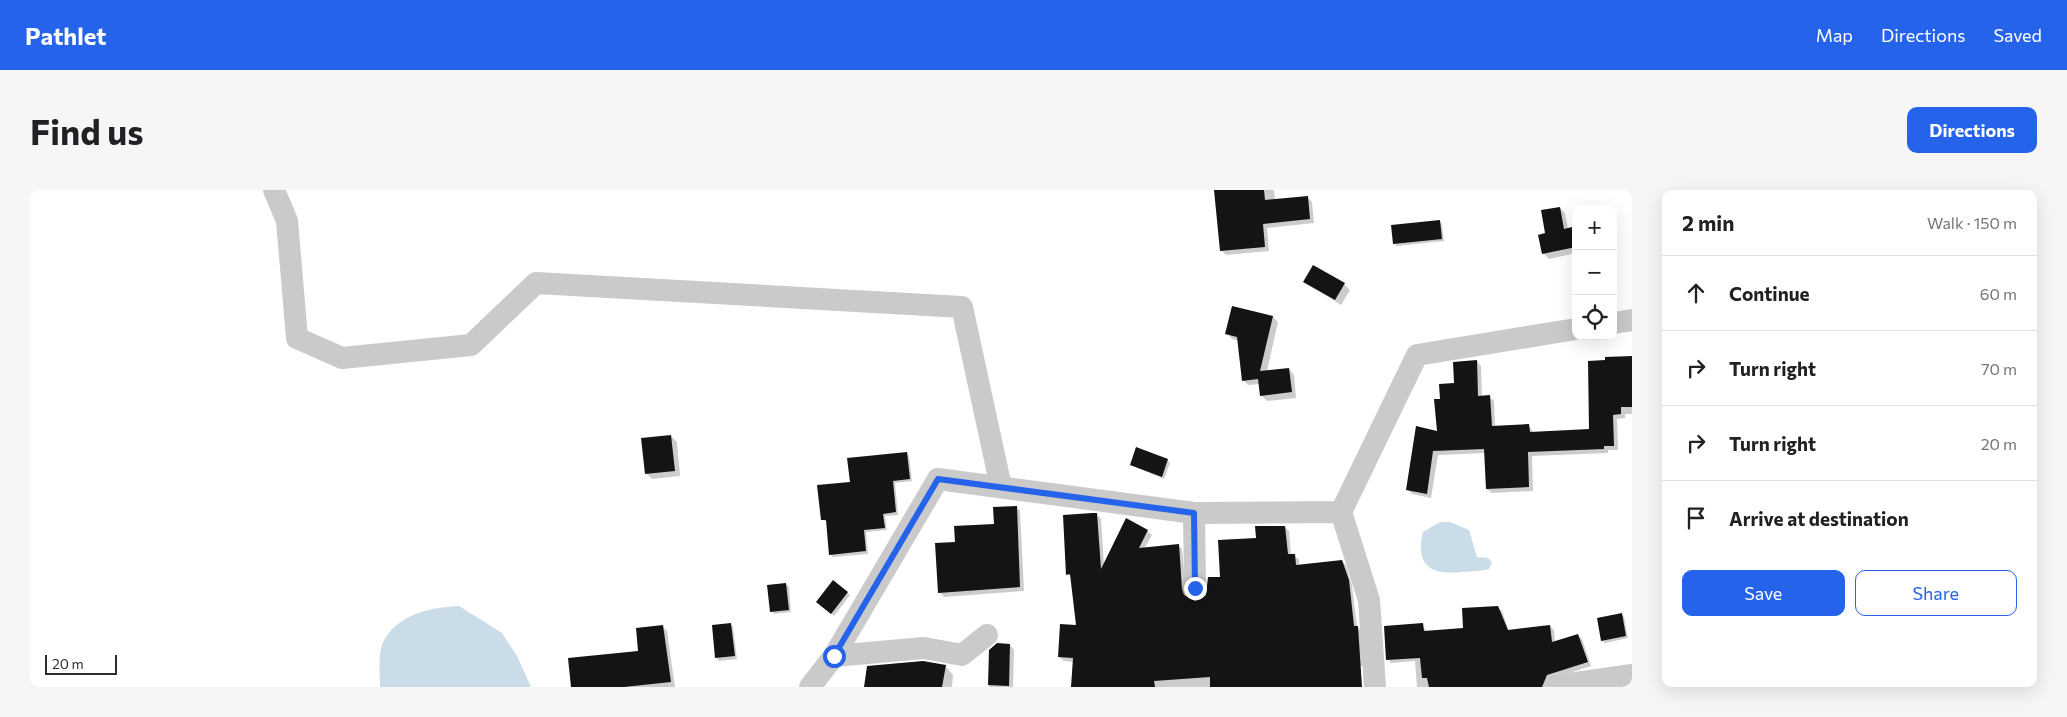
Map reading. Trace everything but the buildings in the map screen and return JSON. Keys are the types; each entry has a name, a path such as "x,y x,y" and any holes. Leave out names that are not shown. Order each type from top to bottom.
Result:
{"street":[{"path":"274,190 287,221 297,338 342,358 471,345 536,283 962,307 1002,487"},
{"path":"1617,322 1632,320"},
{"path":"1375,687 1369,600 1341,512 1417,355 1572,331"},
{"path":"810,687 834,656 938,479 1194,513 1341,512"},
{"path":"1194,513 1195,588"},
{"path":"834,656 924,648 962,655 987,635"},
{"path":"1555,686 1632,675"}],"water":[{"path":"1440,522 1450,522 1469,530 1477,557 1488,558 1492,562 1489,569 1451,573 1434,570 1428,566 1421,553 1423,532"},
{"path":"459,606 502,633 517,656 531,687 380,687 381,648 386,637 393,629 409,617 419,613"}],"route":[{"path":"834,656 938,479 1194,513 1195,588"}]}
